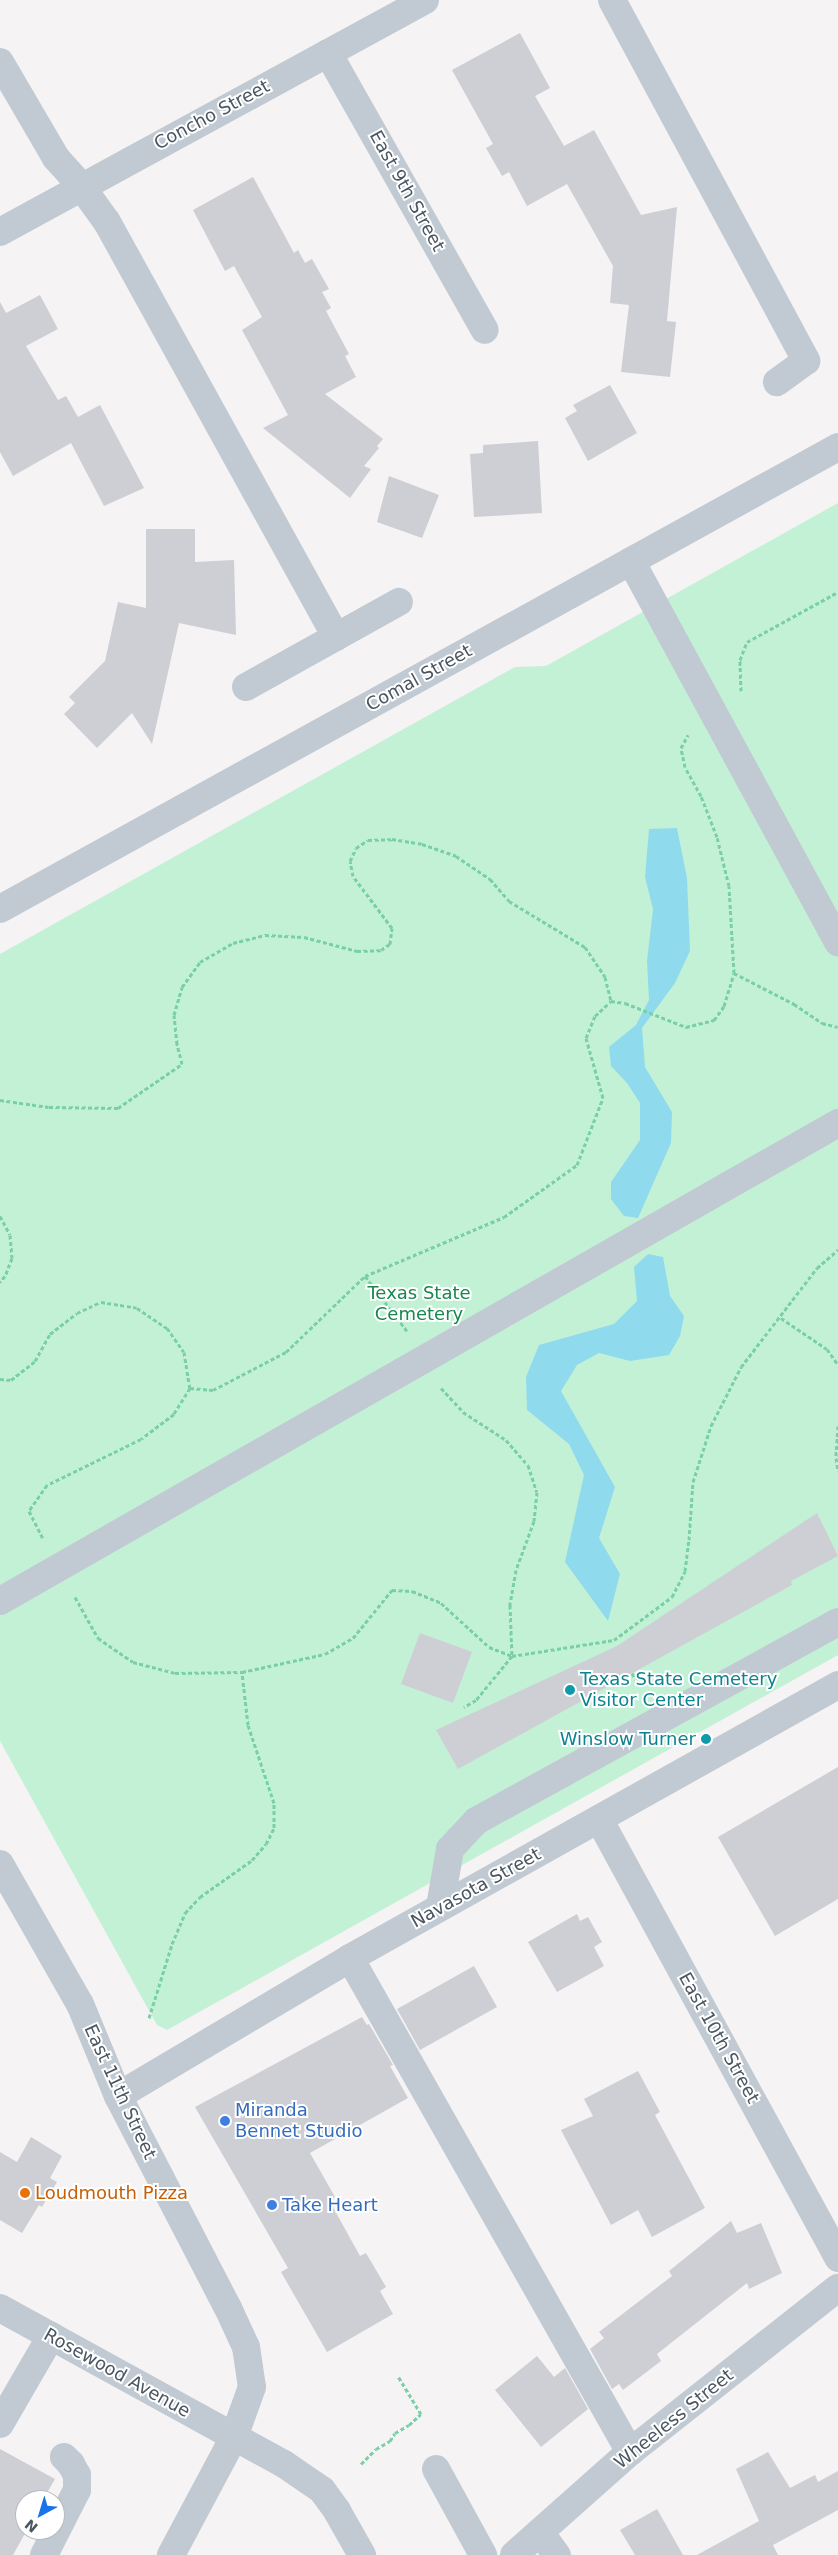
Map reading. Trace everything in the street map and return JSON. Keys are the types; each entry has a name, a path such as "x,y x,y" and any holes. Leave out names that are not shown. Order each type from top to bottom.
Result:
{"street":[{"name":"Concho Street","path":"0,232 81,186 425,0"},
{"path":"612,0 806,361 777,382"},
{"name":"East 9th Street","path":"328,53 486,330"},
{"path":"0,62 56,158 81,186 107,222 336,637"},
{"name":"Comal Street","path":"0,909 838,447"},
{"path":"631,561 838,942"},
{"path":"246,687 400,602"},
{"path":"0,1601 838,1123"},
{"path":"440,1907 450,1849 476,1821 838,1622"},
{"name":"Navasota Street","path":"118,2096 350,1958 838,1685"},
{"name":"East 10th Street","path":"599,1819 838,2258"},
{"name":"East 11th Street","path":"0,1864 80,2004 118,2096 228,2308 246,2347 252,2387 234,2437"},
{"path":"350,1958 630,2452"},
{"name":"Wheeless Street","path":"514,2555 630,2452 838,2288"},
{"name":"Rosewood Avenue","path":"0,2308 234,2437"},
{"path":"0,2424 51,2336"},
{"path":"173,2554 234,2437 284,2464 322,2490 362,2555"},
{"path":"44,2555 77,2490 77,2475 71,2464 64,2457"},
{"path":"436,2469 482,2555"},
{"path":"540,2532 557,2555"}],"path":[{"path":"0,1100 49,1107 118,1108 182,1064 176,1044 174,1015 182,987 200,962 233,943 265,936 284,936 304,937 357,951 381,950 390,944 392,928 353,876 350,861 356,848 368,840 392,839 422,844 456,856 490,879 509,900 585,946 604,977 611,1001"},
{"path":"734,973 794,1004 822,1023 838,1027"},
{"path":"611,1001 658,1017"},
{"path":"190,1388 212,1390 286,1352 365,1276 504,1217 577,1165 602,1098 586,1038 595,1016 611,1001"},
{"path":"0,1216 10,1235 12,1258 5,1276 0,1282"},
{"path":"0,1379 11,1380 35,1361 50,1334 76,1313 101,1302 137,1308 167,1328 184,1352 190,1388 174,1414 141,1439 47,1485 29,1511 58,1568 98,1638 133,1662 175,1673 242,1672 325,1654 353,1638 392,1590 412,1591 441,1604 489,1647 512,1656 614,1640 672,1596 685,1572 689,1540 692,1482 711,1426 741,1367 781,1318 816,1268 838,1250"},
{"path":"365,1276 427,1357 441,1388 463,1412 506,1440 528,1465 538,1492 534,1521 516,1570 510,1605 512,1656 476,1700 464,1707"},
{"path":"781,1318 827,1349 838,1365"},
{"path":"838,1426 836,1458 838,1471"},
{"path":"614,1640 617,1646"},
{"path":"149,2018 172,1944 185,1913 200,1897 252,1860 266,1844 274,1828 274,1803 248,1725 242,1672"},
{"path":"632,1673 638,1684"},
{"path":"361,2464 420,2414 398,2376"}],"green space":[{"name":"Texas State Cemetery","path":"838,503 838,1655 167,2030 157,2025 0,1741 0,954 515,667 546,666"}],"water":[{"path":"677,828 687,878 690,951 675,983 642,1028 645,1067 672,1112 671,1143 638,1218 624,1216 611,1199 611,1182 640,1140 640,1103 627,1083 611,1066 609,1047 636,1025 649,1000 647,961 653,909 645,877 649,829"},
{"path":"648,1254 663,1257 670,1296 684,1316 680,1336 669,1355 630,1361 599,1353 577,1365 561,1391 615,1487 599,1538 620,1574 608,1621 565,1562 584,1475 569,1444 527,1410 526,1377 539,1345 614,1324 637,1301 634,1267"}],"building":[{"path":"520,33 550,88 535,96 564,146 594,130 641,215 677,207 667,321 676,322 670,377 621,372 629,305 610,303 613,266 567,184 527,206 509,172 502,176 486,148 493,144 452,70"},
{"path":"253,177 294,253 298,250 305,263 312,259 329,289 322,292 331,308 326,311 349,354 345,356 356,377 325,394 383,439 377,446 379,448 364,466 371,469 350,498 263,428 288,415 242,330 262,317 234,266 225,271 193,210"},
{"path":"40,295 58,329 26,346 58,400 66,396 78,417 100,405 144,488 104,506 71,443 13,476 0,452 0,302 6,313"},
{"path":"610,385 637,433 588,461 565,418 577,411 573,405"},
{"path":"538,441 542,513 474,517 470,454 483,453 483,445"},
{"path":"389,476 439,495 422,538 377,522"},
{"path":"146,529 195,529 195,562 234,560 236,635 179,623 152,744 132,713 97,748 64,714 75,703 69,697 105,661 118,602 146,608"},
{"path":"817,1513 838,1556 791,1581 792,1585 458,1769 436,1730 617,1646"},
{"path":"420,1633 472,1652 453,1703 401,1684"},
{"path":"838,1767 838,1899 775,1936 718,1837"},
{"path":"577,1914 580,1921 588,1917 602,1942 594,1947 604,1966 557,1992 528,1942"},
{"path":"474,1966 497,2007 420,2050 397,2009"},
{"path":"362,2017 367,2025 369,2024 393,2065 390,2066 408,2098 310,2153 335,2197 329,2200 360,2256 366,2253 386,2287 380,2291 393,2314 327,2352 281,2272 288,2268 195,2107"},
{"path":"638,2071 660,2112 655,2115 705,2208 652,2237 638,2210 611,2225 561,2130 593,2116 584,2099"},
{"name":"Loudmouth Pizza","path":"31,2137 62,2156 50,2178 57,2182 42,2207 39,2205 22,2233 0,2220 0,2152 17,2162"},
{"path":"731,2221 737,2233 761,2223 782,2273 749,2289 747,2283 657,2354 661,2361 623,2390 619,2384 612,2389 590,2349 604,2338 599,2332 672,2276 669,2271"},
{"path":"537,2356 554,2377 565,2368 588,2409 541,2447 495,2390"},
{"path":"0,2449 55,2479 49,2490 15,2490 15,2540 21,2540 13,2555 0,2555"},
{"path":"768,2452 790,2488 815,2475 818,2482 838,2471 838,2510 773,2545 778,2555 697,2555 759,2521 736,2469"},
{"path":"657,2509 683,2555 635,2555 620,2530"}],"place":[{"name":"Texas State Cemetery Visitor Center","path":"570,1690"},
{"name":"Winslow Turner","path":"706,1739"},
{"name":"Miranda Bennet Studio","path":"225,2121"},
{"name":"Loudmouth Pizza","path":"25,2193"},
{"name":"Take Heart","path":"272,2205"}]}
